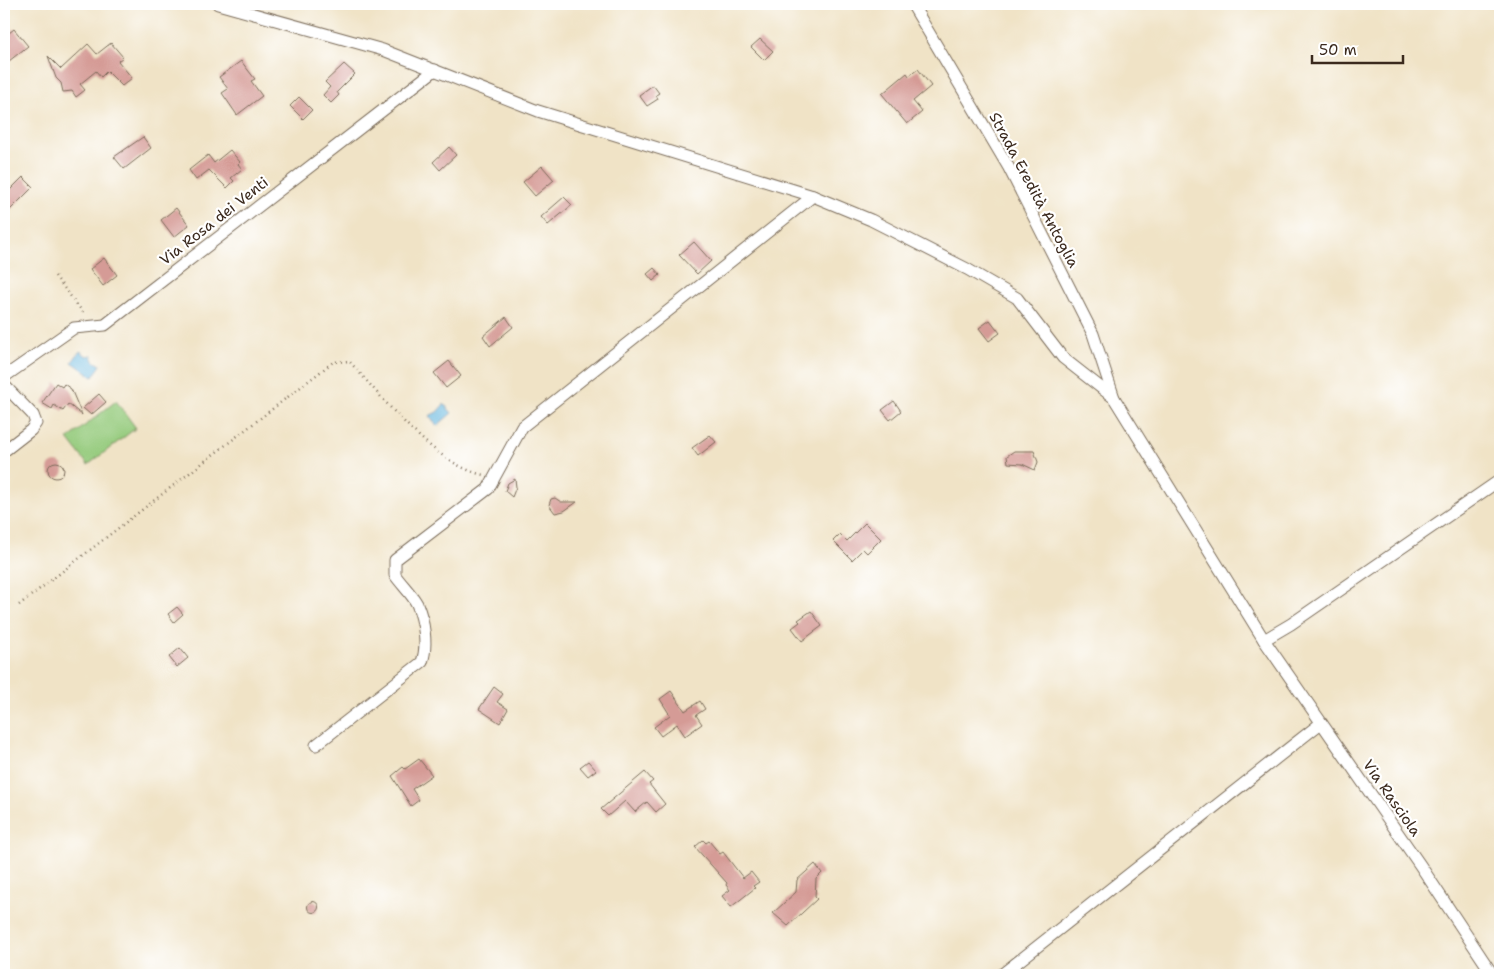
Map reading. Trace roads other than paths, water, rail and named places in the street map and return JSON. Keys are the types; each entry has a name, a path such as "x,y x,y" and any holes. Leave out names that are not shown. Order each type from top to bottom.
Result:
{"street":[{"path":"218,4 383,50 538,111 814,196 871,220 967,269 1017,298 1063,358 1114,398"},
{"name":"Strada Eredità Antoglia","path":"912,4 1009,168 1092,334 1114,398"},
{"name":"Via Rosa dei Venti","path":"4,377 74,328 105,325 435,70"},
{"path":"316,745 422,662 425,652 422,622 416,603 394,575 395,560 488,489 522,428 814,196"},
{"path":"4,385 33,415 36,423 31,430 4,451"},
{"name":"Via Rasciola","path":"1114,398 1264,640 1420,865 1493,975"},
{"path":"1264,640 1291,624 1500,480"},
{"path":"1001,975 1321,722"}],"water":[{"path":"80,351 87,356 92,355 94,361 101,365 93,377 72,362"},
{"path":"444,404 452,413 437,426 429,416 437,412"}]}
